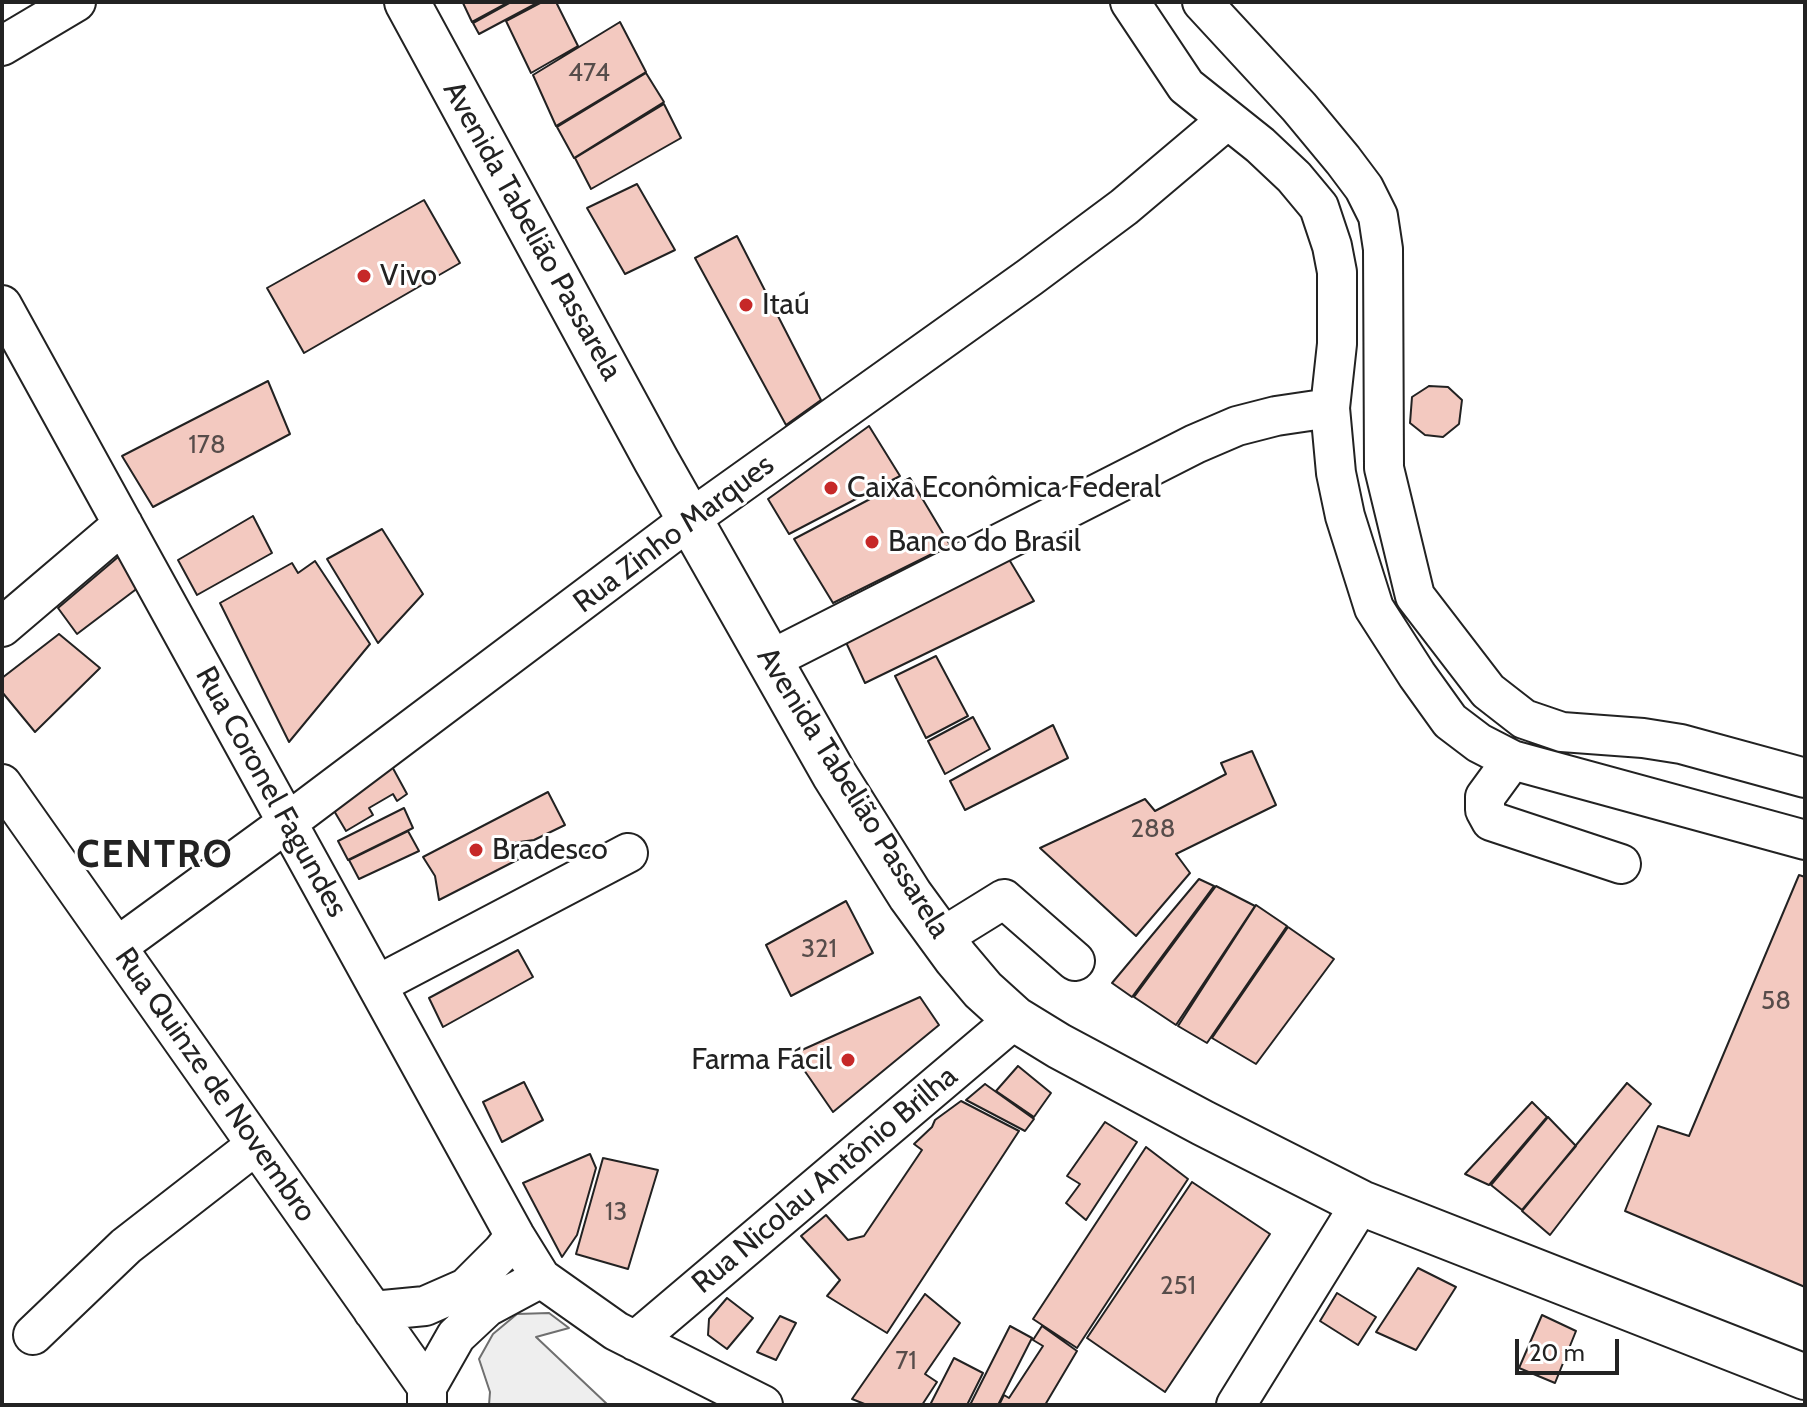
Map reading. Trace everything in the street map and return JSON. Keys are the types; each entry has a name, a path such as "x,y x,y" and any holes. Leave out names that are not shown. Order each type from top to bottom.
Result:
{"main road":[{"name":"Avenida Tabelião Passarela","path":"407,2 656,460 692,518 834,774 910,895 983,990 1015,1019 1059,1046 1361,1203 1805,1377"}],"street":[{"path":"2,46 76,2"},
{"path":"1130,2 1186,86 1260,145 1294,177 1319,207 1337,272 1337,344 1330,408 1336,473 1345,516 1374,608 1450,721 1479,743 1512,760 1805,840"},
{"path":"1202,2 1299,107 1364,188 1378,216 1383,249 1384,468 1415,596 1488,691 1524,719 1562,732 1681,744 1805,778"},
{"name":"Rua Zinho Marques","path":"118,946 692,518 1124,207 1227,120"},
{"name":"Rua Coronel Fagundes","path":"2,305 541,1278"},
{"path":"770,660 1195,444 1237,426 1276,416 1330,408"},
{"path":"2,627 123,524"},
{"path":"1512,760 1485,797 1485,810 1491,821 1621,864"},
{"name":"Rua Quinze de Novembro","path":"2,784 373,1311 427,1396"},
{"path":"377,985 628,853"},
{"path":"941,938 1004,899 1075,961"},
{"name":"Rua Nicolau Antônio Brilha","path":"635,1341 1015,1019"},
{"path":"33,1335 126,1246 256,1145"},
{"path":"1236,1405 1361,1203"},
{"path":"373,1311 425,1306 466,1288 515,1236"},
{"path":"541,1278 616,1331 763,1405"},
{"name":"Rua Quinze de Novembro","path":"427,1396 456,1336 468,1323 487,1307 541,1278"}],"shaded area":[{"path":"549,1313 569,1328 536,1337 608,1405 489,1405 490,1392 479,1359 493,1334 517,1314"}],"building":[{"path":"465,2 509,2 472,22"},
{"path":"511,2 539,2 479,34 473,23"},
{"path":"542,2 556,2 578,46 531,73 506,21"},
{"path":"620,22 646,72 556,126 533,75"},
{"path":"646,73 664,102 574,158 557,127"},
{"path":"664,104 681,138 591,189 575,158"},
{"path":"637,184 675,250 625,274 587,208"},
{"name":"Vivo","path":"424,200 460,263 304,353 267,288"},
{"name":"Itaú","path":"737,236 821,400 786,425 695,258"},
{"path":"268,381 290,434 153,507 122,456"},
{"path":"1429,386 1448,387 1462,400 1459,424 1443,437 1425,435 1410,423 1412,397"},
{"name":"Caixa Econômica Federal","path":"869,426 900,476 789,534 768,499"},
{"name":"Banco do Brasil","path":"910,478 950,545 833,603 794,539"},
{"path":"253,516 272,553 197,595 178,560"},
{"path":"382,529 423,594 378,643 327,559"},
{"path":"124,552 143,584 77,634 58,608"},
{"path":"1007,556 1034,601 865,683 844,638"},
{"path":"315,561 370,644 289,742 220,603 292,563 298,573"},
{"path":"59,634 100,668 35,732 2,692 2,678"},
{"path":"936,656 968,716 926,738 895,676"},
{"path":"973,717 990,749 945,774 928,741"},
{"path":"1053,725 1068,758 965,810 950,781"},
{"path":"1252,751 1276,805 1176,854 1190,873 1136,936 1040,848 1145,799 1155,811 1226,774 1221,763"},
{"path":"389,761 407,794 397,801 393,794 369,808 373,815 346,831 330,804"},
{"name":"Bradesco","path":"548,792 565,825 534,840 512,843 519,859 439,900 435,876 423,857"},
{"path":"404,808 413,828 348,860 338,841"},
{"path":"408,831 419,851 359,879 349,860"},
{"path":"1799,875 1805,877 1805,1287 1625,1211 1658,1126 1689,1136"},
{"path":"1199,879 1214,886 1132,997 1112,983"},
{"path":"1216,886 1255,906 1176,1025 1134,997"},
{"path":"846,901 873,953 791,996 766,945"},
{"path":"1256,905 1287,926 1207,1043 1178,1026"},
{"path":"1288,927 1334,959 1256,1064 1212,1038"},
{"path":"518,950 533,977 443,1027 429,998"},
{"name":"Farma Fácil","path":"920,997 939,1025 833,1112 793,1054"},
{"path":"1018,1066 1051,1093 1034,1117 996,1091"},
{"path":"524,1082 543,1120 502,1142 483,1102"},
{"path":"1627,1083 1651,1104 1550,1235 1522,1211"},
{"path":"985,1084 1034,1119 1025,1131 966,1100"},
{"path":"961,1101 1019,1131 887,1333 827,1296 840,1280 801,1236 826,1215 848,1240 864,1236 922,1150 914,1144 935,1120"},
{"path":"1532,1102 1547,1117 1489,1185 1465,1174"},
{"path":"1548,1117 1576,1146 1522,1210 1491,1185"},
{"path":"1105,1122 1137,1142 1086,1220 1066,1203 1080,1184 1067,1176"},
{"path":"1146,1147 1188,1179 1077,1348 1033,1319"},
{"path":"590,1154 596,1168 577,1235 562,1257 523,1183"},
{"path":"603,1158 658,1170 628,1269 576,1254"},
{"path":"1192,1182 1270,1234 1165,1392 1087,1338"},
{"path":"1418,1268 1456,1287 1416,1350 1376,1332"},
{"path":"1337,1293 1376,1317 1358,1345 1320,1321"},
{"path":"925,1294 960,1323 925,1374 937,1382 922,1405 867,1405 852,1399"},
{"path":"727,1298 753,1318 727,1349 708,1335 709,1319"},
{"path":"1542,1315 1576,1331 1555,1383 1519,1368"},
{"path":"780,1316 796,1323 776,1360 757,1352"},
{"path":"1010,1326 1032,1338 998,1405 970,1405"},
{"path":"1042,1326 1077,1351 1045,1405 999,1405 1004,1395 1009,1398 1043,1346 1033,1340"},
{"path":"954,1358 983,1373 967,1405 930,1405"}],"place":[{"name":"Vivo","path":"364,276"},
{"name":"Itaú","path":"746,305"},
{"name":"Caixa Econômica Federal","path":"831,488"},
{"name":"Banco do Brasil","path":"872,542"},
{"name":"Bradesco","path":"476,850"},
{"name":"Farma Fácil","path":"848,1060"}],"district":[{"name":"CENTRO","path":"155,856"}]}
